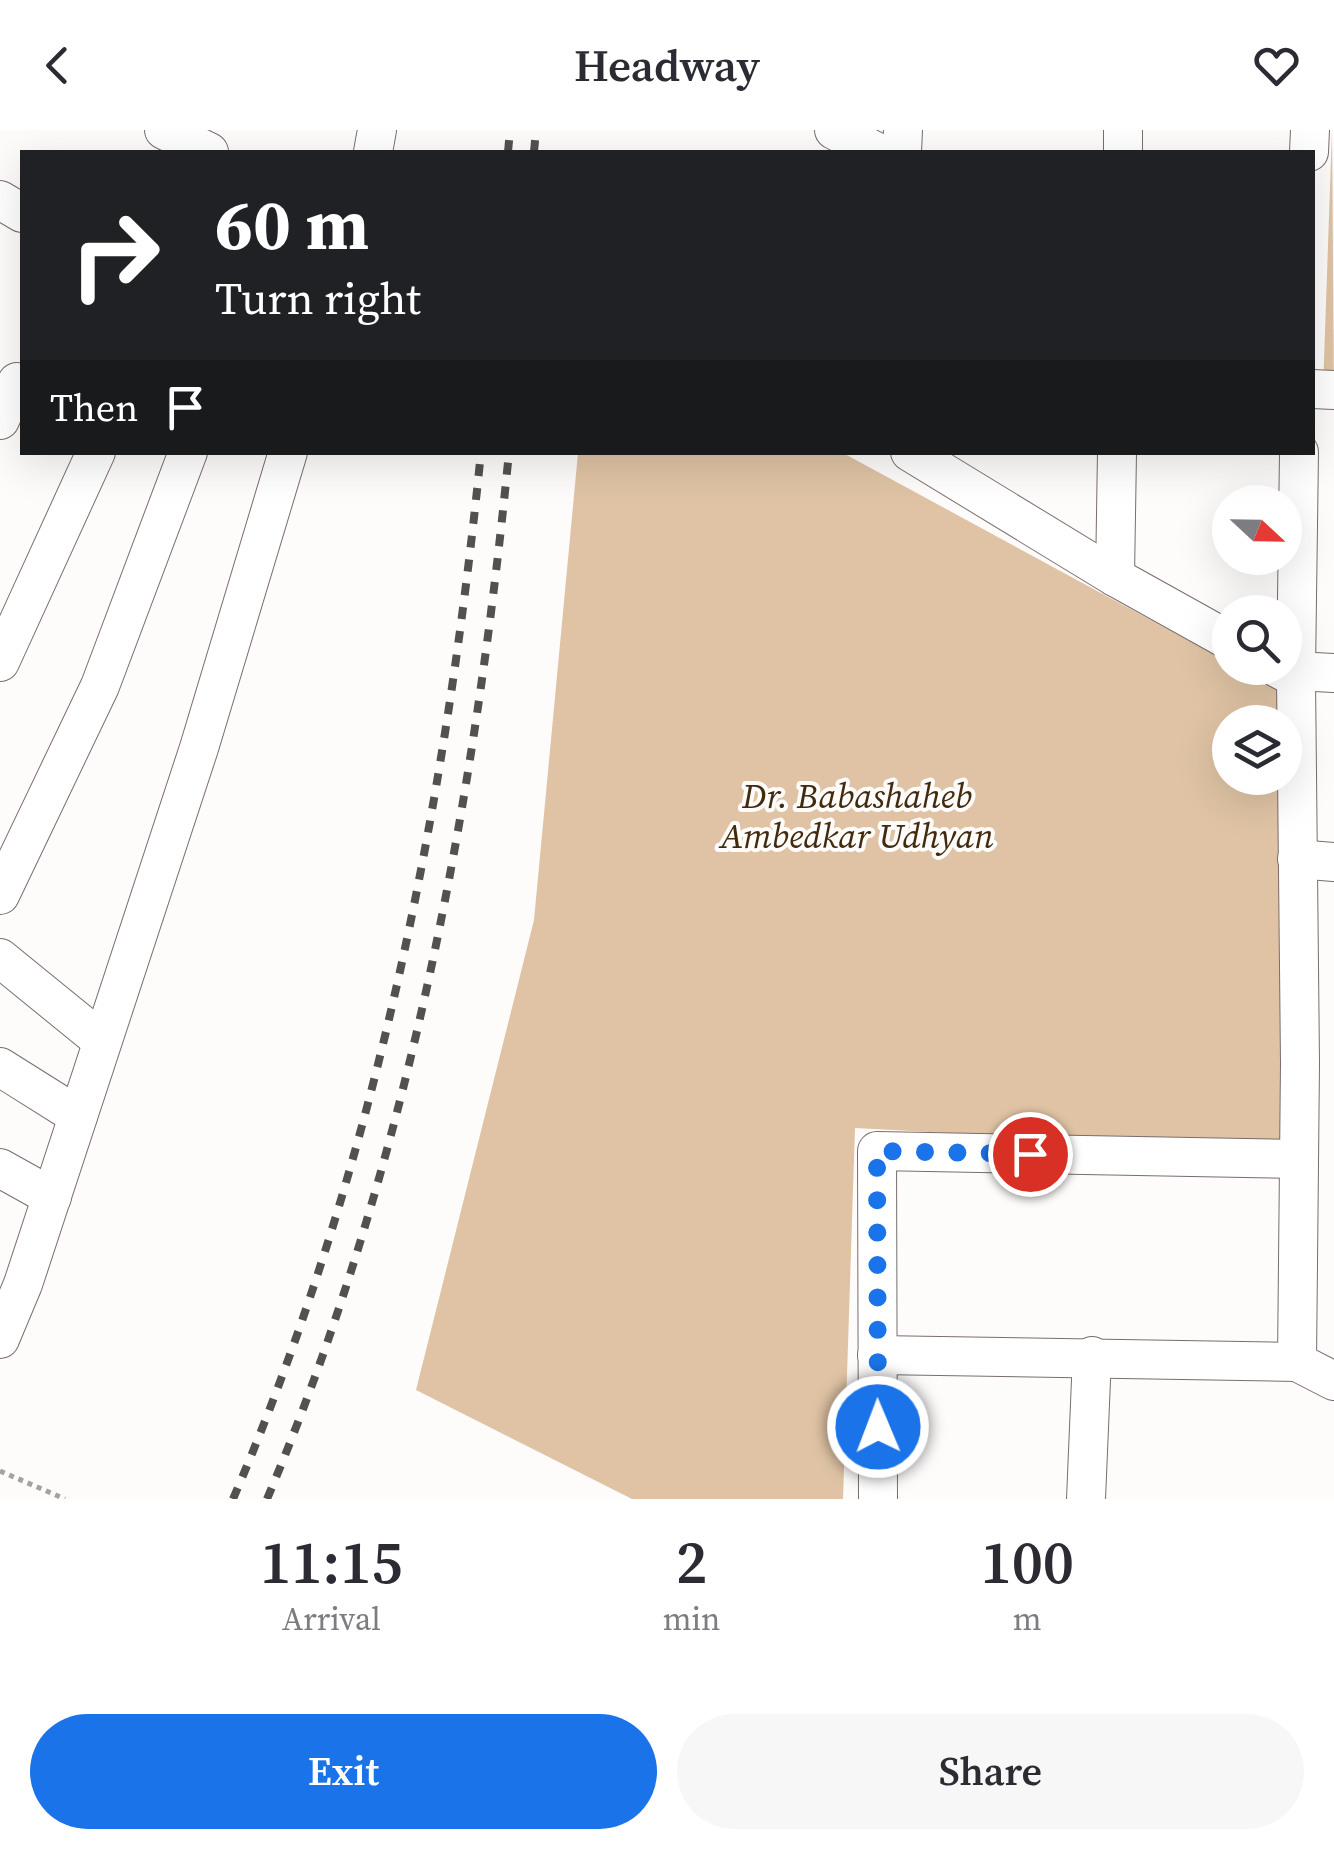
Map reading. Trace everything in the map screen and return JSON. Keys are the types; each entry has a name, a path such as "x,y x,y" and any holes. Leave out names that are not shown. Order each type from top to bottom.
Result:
{"street":[{"path":"164,130 206,150"},
{"path":"834,130 873,150"},
{"path":"0,420 13,380"},
{"path":"0,662 95,455"},
{"path":"0,895 100,686 187,455"},
{"path":"0,1339 12,1278 52,1197 199,748 287,455"},
{"path":"915,455 1114,577 1212,631"},
{"path":"1114,577 1117,455"},
{"path":"1293,595 1299,455"},
{"path":"1302,672 1334,673"},
{"path":"1290,685 1296,859 1317,1063 1298,1159 1297,1362"},
{"path":"1296,859 1334,862"},
{"path":"0,958 102,1042"},
{"path":"0,1067 78,1116"},
{"path":"878,1499 877,1151 1298,1159"},
{"path":"0,1168 52,1197"},
{"path":"877,1354 1297,1362 1334,1381"},
{"path":"1086,1499 1092,1356"}],"path":[{"path":"0,1471 66,1499"}],"green space":[{"path":"1332,130 1334,389 1323,390"},
{"name":"Dr. Babashaheb Ambedkar Udhyan","path":"578,455 847,455 1212,653 1212,685 1270,685 1290,696 1290,705 1212,705 1212,795 1289,795 1286,1151 855,1128 843,1499 632,1499 416,1390 534,920"}],"railway":[{"path":"508,150 510,130"},
{"path":"534,150 536,130"},
{"path":"233,1499 283,1374 327,1246 397,986 447,720 481,455"},
{"path":"267,1499 316,1374 359,1246 396,1116 427,985 476,720 509,455"}],"route":[{"path":"878,1427 877,1151 1030,1154"}]}
